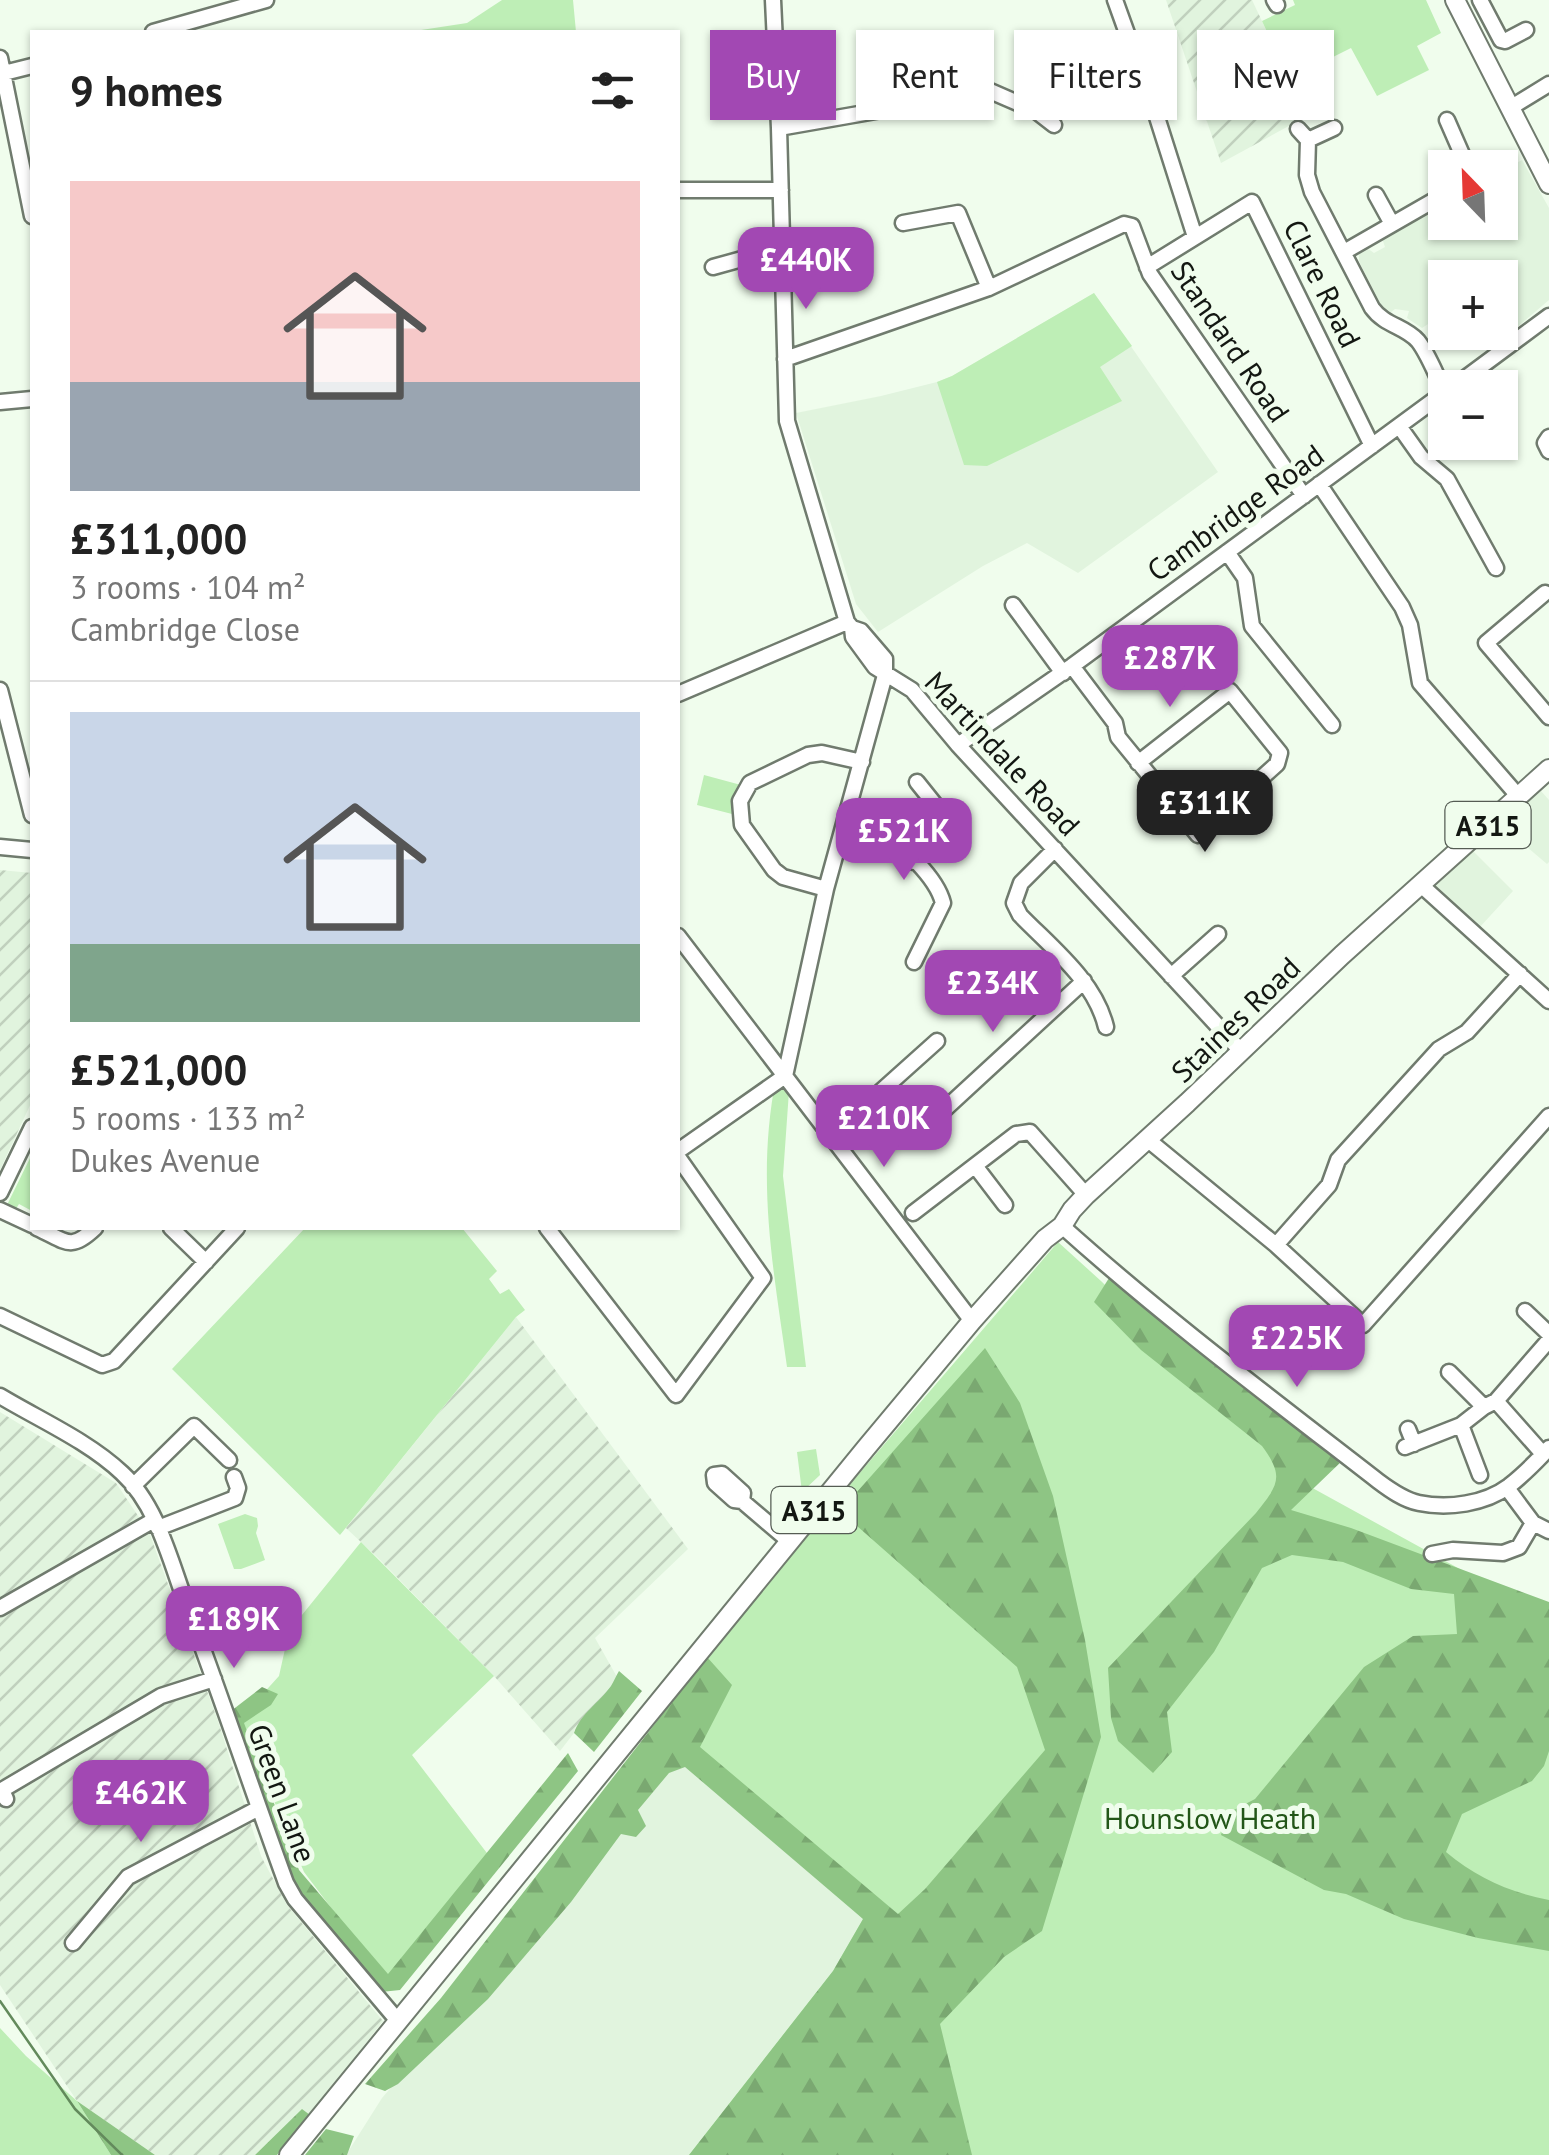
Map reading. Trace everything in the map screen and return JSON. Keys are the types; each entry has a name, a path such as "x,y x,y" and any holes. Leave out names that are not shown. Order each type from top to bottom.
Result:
{"main road":[{"path":"1455,0 1549,184"},
{"name":"Staines Road","path":"972,1321 1045,1238 1062,1226 1086,1195 1342,955 1549,769"},
{"name":"A315","path":"289,2155 972,1321"}],"street":[{"path":"160,30 266,0"},
{"name":"Martindale Road","path":"772,0 787,421 850,625 860,630 886,659 885,674 912,690 958,745 1240,1050"},
{"name":"Standard Road","path":"1116,0 1195,237"},
{"path":"1480,0 1501,40 1526,30"},
{"path":"30,66 1,69 30,207"},
{"path":"1510,108 1549,84"},
{"path":"779,128 990,91 1036,111 1054,125"},
{"path":"1446,120 1460,150"},
{"path":"1334,128 1303,135 1312,192 1378,317 1418,341 1433,370"},
{"path":"680,190 781,190"},
{"path":"1376,195 1392,224"},
{"name":"Clare Road","path":"1147,267 1252,202 1372,446"},
{"path":"1344,252 1428,204"},
{"path":"785,358 989,288 958,213 903,223"},
{"name":"Standard Road","path":"989,288 1124,224 1132,226 1147,267 1304,496"},
{"path":"713,268 782,248"},
{"path":"1476,370 1549,316"},
{"path":"0,402 30,399"},
{"name":"Cambridge Road","path":"958,745 988,727 1428,405"},
{"path":"1399,426 1420,457 1447,479 1496,568"},
{"path":"1549,437 1545,443 1549,451"},
{"path":"1319,484 1402,607 1410,624 1420,683 1519,796"},
{"path":"1227,552 1245,578 1252,626 1332,724"},
{"path":"1545,593 1486,643 1549,718"},
{"path":"1012,605 1115,723 1118,737 1138,763 1198,835 1278,764 1280,753 1230,691 1138,763"},
{"path":"680,693 850,625"},
{"path":"680,1153 785,1076 826,889 885,674"},
{"path":"0,690 30,808"},
{"path":"826,889 774,870 742,825 740,801 750,783 808,755 862,762"},
{"path":"914,862 953,827 918,782"},
{"path":"850,805 878,832 894,840 940,890 943,903 914,962"},
{"path":"842,833 861,839 878,832"},
{"path":"0,847 30,850"},
{"path":"1055,849 1021,883 1014,903 1020,915 1084,982 1102,1008 1106,1027"},
{"path":"1421,884 1549,1002"},
{"path":"1172,976 1218,934"},
{"path":"680,939 972,1321"},
{"path":"1276,1244 1329,1185 1338,1160 1439,1049 1467,1032 1520,974"},
{"path":"932,1121 1084,982"},
{"path":"831,1136 937,1041"},
{"path":"1147,1139 1276,1244 1363,1332 1549,1116"},
{"path":"0,1193 30,1131"},
{"path":"914,1213 1016,1134 1030,1132 1086,1195"},
{"path":"549,1230 676,1395 764,1278 680,1157"},
{"path":"976,1167 1006,1205"},
{"path":"0,1210 30,1224"},
{"path":"1062,1226 1371,1476 1398,1495 1418,1503 1450,1506 1480,1500 1507,1488 1546,1451 1449,1372"},
{"path":"43,1230 71,1244 80,1242 93,1230"},
{"path":"173,1230 206,1262"},
{"path":"0,1316 102,1366 114,1361 235,1230"},
{"path":"1409,1440 1461,1425 1490,1404 1549,1337 1525,1311"},
{"name":"Green Lane","path":"0,1396 91,1450 123,1474 144,1498 214,1678 286,1883 295,1900 398,2020"},
{"path":"1461,1425 1480,1475"},
{"path":"133,1486 194,1426 229,1460"},
{"path":"0,1608 156,1524 234,1498 238,1488 234,1477"},
{"path":"1507,1488 1533,1523 1549,1531"},
{"path":"742,1501 789,1542"},
{"path":"1432,1554 1453,1550 1503,1553 1519,1547 1533,1523"},
{"path":"6,1799 2,1790 160,1696 214,1678"},
{"path":"73,1944 128,1877 259,1808"}],"shaded area":[{"path":"1166,0 1252,0 1266,30 1197,30 1197,92"},
{"path":"1206,120 1300,120 1221,163"},
{"path":"1522,160 1549,208 1549,300 1518,326 1518,260 1428,260 1428,324 1422,328 1407,318 1409,311 1395,309 1390,313 1381,307 1359,261 1359,252 1367,248 1374,253 1385,247 1382,238 1428,212 1428,240 1518,240 1518,162"},
{"path":"1094,293 1218,472 1078,573 1027,543 878,632 856,604 796,413 881,396 952,376"},
{"path":"1541,791 1549,800 1547,864 1501,825"},
{"path":"1472,850 1513,891 1479,928 1433,886"},
{"path":"0,870 30,873 30,1105 0,1170"},
{"path":"516,1317 688,1549 595,1638 621,1684 575,1728 560,1751 494,1676 346,1528"},
{"path":"0,1412 116,1483 149,1532 218,1721 261,1856 287,1905 383,2021 310,2115 301,2110 255,2155 155,2155 77,2101 0,1985"},
{"path":"674,1757 863,1919 833,1971 689,2155 346,2155 382,2098"}],"green space":[{"path":"502,0 573,0 576,30 421,30 467,23"},
{"path":"1293,0 1426,0 1441,33 1417,46 1429,70 1377,96 1351,48 1334,56 1334,30 1266,30 1262,21 1295,5"},
{"path":"1094,293 1132,346 1100,367 1122,401 987,466 964,465 937,382"},
{"path":"704,775 741,785 732,799 732,814 697,805"},
{"path":"776,1078 789,1091 783,1176 806,1367 787,1367 772,1258 767,1152"},
{"path":"30,1158 30,1210 19,1204 14,1212 7,1205"},
{"path":"303,1230 464,1230 497,1271 489,1279 500,1294 509,1289 525,1310 340,1535 172,1369"},
{"name":"Hounslow Heath","path":"1058,1242 1307,1485 1518,1601 1549,1612 1549,2155 689,2155 833,1971 863,1919 662,1715 833,1504"},
{"path":"1109,1278 1343,1460 1291,1510 1351,1528 1549,1602 1549,1751 1544,1766 1532,1781 1462,1814 1446,1852 1494,1883 1549,1900 1549,1951 1404,1919 1346,1894 1324,1890 1221,1835 1228,1813 1255,1799 1364,1667 1413,1636 1457,1634 1454,1594 1411,1589 1343,1562 1292,1555 1262,1568 1214,1652 1167,1712 1172,1752 1153,1773 1118,1741 1111,1718 1108,1668 1256,1513 1274,1488 1276,1473 1262,1446 1141,1350 1094,1302"},
{"path":"985,1348 1020,1403 1053,1496 1085,1640 1101,1737 1042,1931 1004,1957 940,2024 972,2155 689,2155 833,1971 863,1919 685,1767 669,1773 638,1810 646,1826 636,1837 621,1834 571,1902 488,1999 398,2084 385,2091 365,2084 441,1998 707,1657 732,1685 700,1747 898,1914 925,1889 1045,1750 1017,1667 840,1511"},
{"path":"816,1449 820,1475 802,1492 797,1452"},
{"path":"245,1514 257,1518 256,1533 265,1560 234,1569 218,1524"},
{"path":"361,1542 494,1676 412,1755 493,1861 388,1983 304,1872 237,1713 260,1697 279,1676 289,1631"},
{"path":"619,1671 642,1691 594,1752 574,1733"},
{"path":"262,1687 278,1694 271,1705 244,1723 299,1870 388,1974 568,1753 578,1771 400,1990 381,1992 286,1872 231,1711"},
{"path":"0,2028 77,2101 111,2155 0,2155"},
{"path":"77,2101 155,2155 111,2155"},
{"path":"302,2109 310,2115 277,2155 255,2155"},
{"path":"326,2129 354,2136 347,2155 305,2155"}],"waterway":[{"path":"0,2001 75,2109 122,2155"}]}
